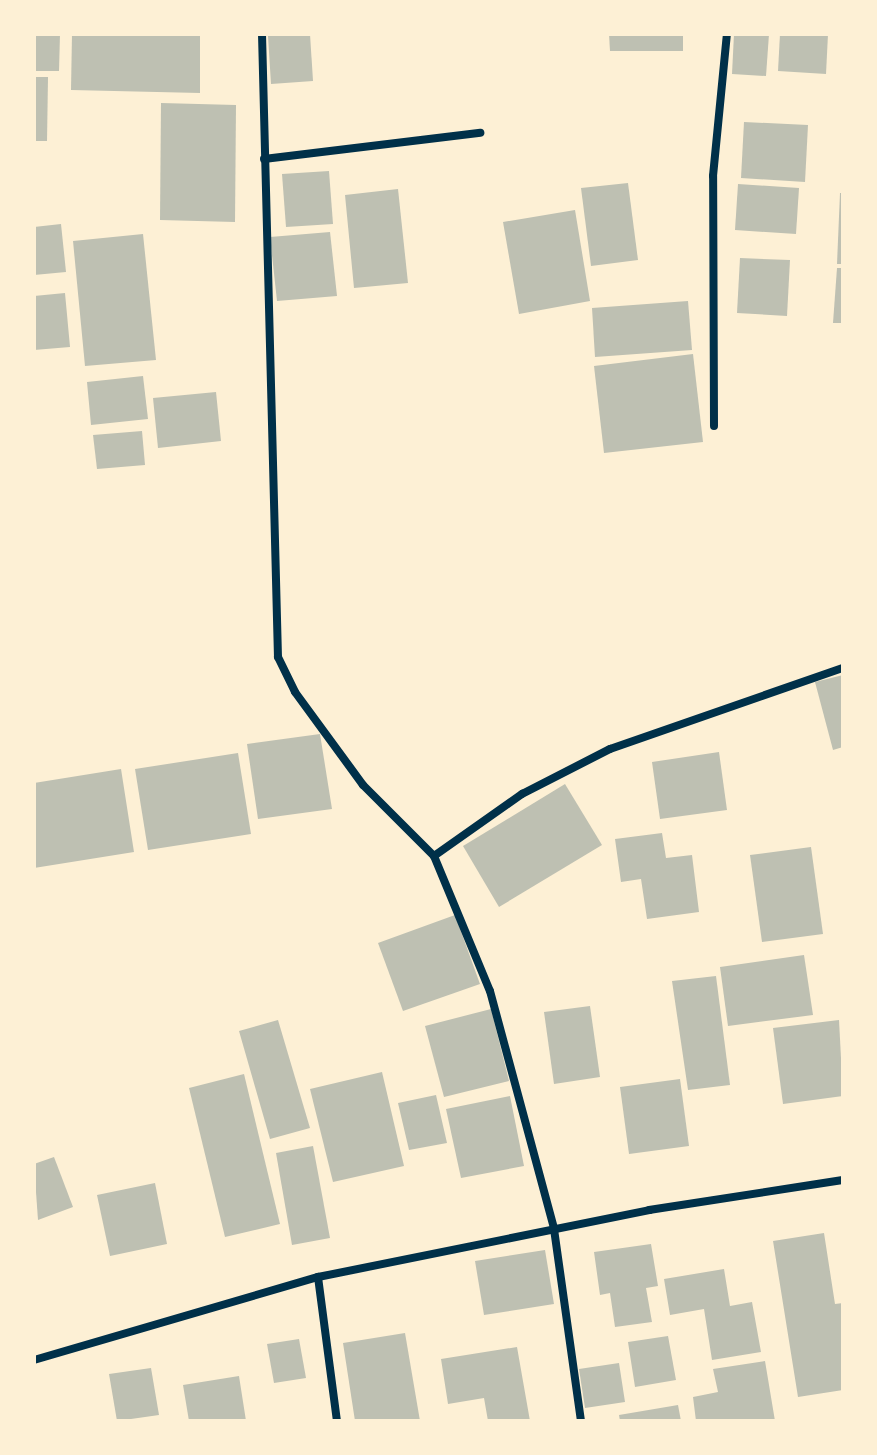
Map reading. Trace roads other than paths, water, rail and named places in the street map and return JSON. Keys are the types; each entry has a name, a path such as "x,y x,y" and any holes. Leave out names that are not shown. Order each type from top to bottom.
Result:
{"street":[{"path":"262,34 278,657 295,692 363,785 434,856 490,991 554,1229 581,1421"},
{"path":"714,426 713,176 727,34"},
{"path":"264,159 480,133"},
{"path":"434,856 522,794 610,749 843,668"},
{"path":"34,1360 318,1277 554,1229 843,1180"},
{"path":"318,1277 337,1421"}]}
